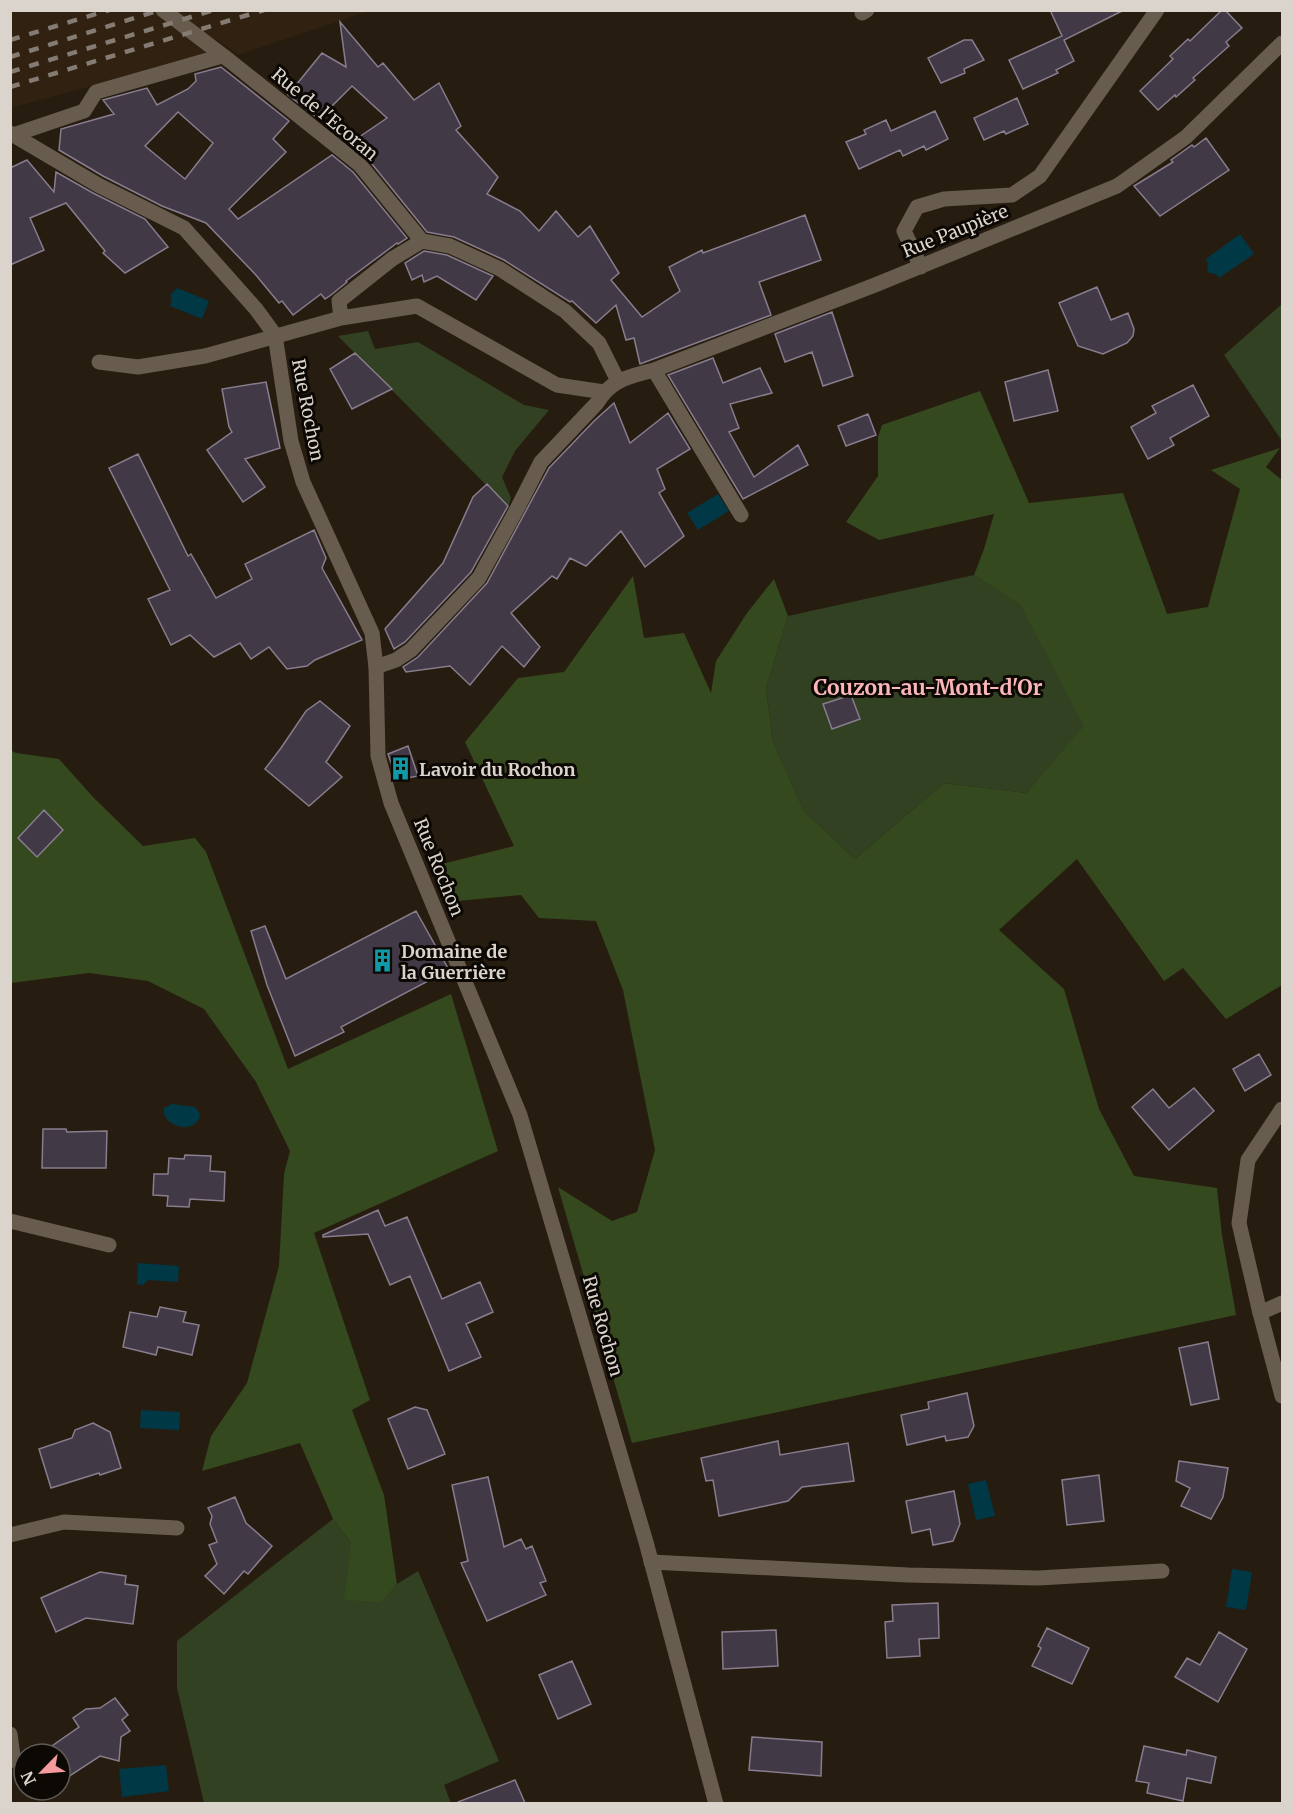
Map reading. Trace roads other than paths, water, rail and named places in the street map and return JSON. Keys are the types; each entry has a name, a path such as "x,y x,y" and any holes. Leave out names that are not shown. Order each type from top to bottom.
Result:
{"street":[{"name":"Rue de l'Ecoran","path":"163,10 360,165 422,241"},
{"path":"921,267 904,231 917,207 944,199 1012,195 1040,176 1157,10"},
{"name":"Rue Paupière","path":"376,668 396,660 411,650 479,578 541,462 597,403 604,392 618,381 921,267 1117,186 1186,137 1282,43"},
{"path":"12,134 84,111 96,92 222,56"},
{"name":"Rue Rochon","path":"12,134 98,185 184,228 256,309 275,335 291,441 303,482 372,633 376,668 378,756 391,803 520,1115 651,1562 716,1803"},
{"path":"341,318 339,301 392,259 422,241 450,246 500,269 565,311 600,343 618,381"},
{"path":"99,362 138,367 205,356 341,318 417,306 557,385 604,392"},
{"path":"654,369 741,516"},
{"path":"1282,1109 1248,1160 1239,1223 1282,1396"},
{"path":"10,1221 109,1245"},
{"path":"1260,1313 1282,1303"},
{"path":"10,1535 64,1522 177,1528"},
{"path":"651,1562 908,1575 1038,1578 1162,1571"},
{"path":"10,1734 13,1756 10,1761"}],"water":[{"path":"1240,234 1254,254 1219,278 1216,274 1209,273 1206,259"},
{"path":"177,288 209,301 202,319 170,306 172,301 170,295"},
{"path":"718,494 729,511 698,530 687,513"},
{"path":"172,1104 195,1107 200,1114 197,1121 186,1127 173,1124 164,1114 164,1108"},
{"path":"138,1263 179,1266 178,1282 148,1280 143,1285 137,1284"},
{"path":"141,1410 180,1412 179,1430 140,1428"},
{"path":"986,1480 995,1516 976,1520 968,1484"},
{"path":"1232,1569 1252,1572 1246,1610 1226,1607"},
{"path":"166,1765 169,1791 122,1797 119,1769"}],"railway":[{"path":"10,40 109,10"},
{"path":"10,57 160,10"},
{"path":"10,72 214,10"},
{"path":"10,87 264,10"}],"place":[{"name":"Lavoir du Rochon","path":"401,769"},
{"name":"Domaine de la Guerrière","path":"383,961"}],"district":[{"name":"Couzon-au-Mont-d'Or","path":"928,687"}]}
